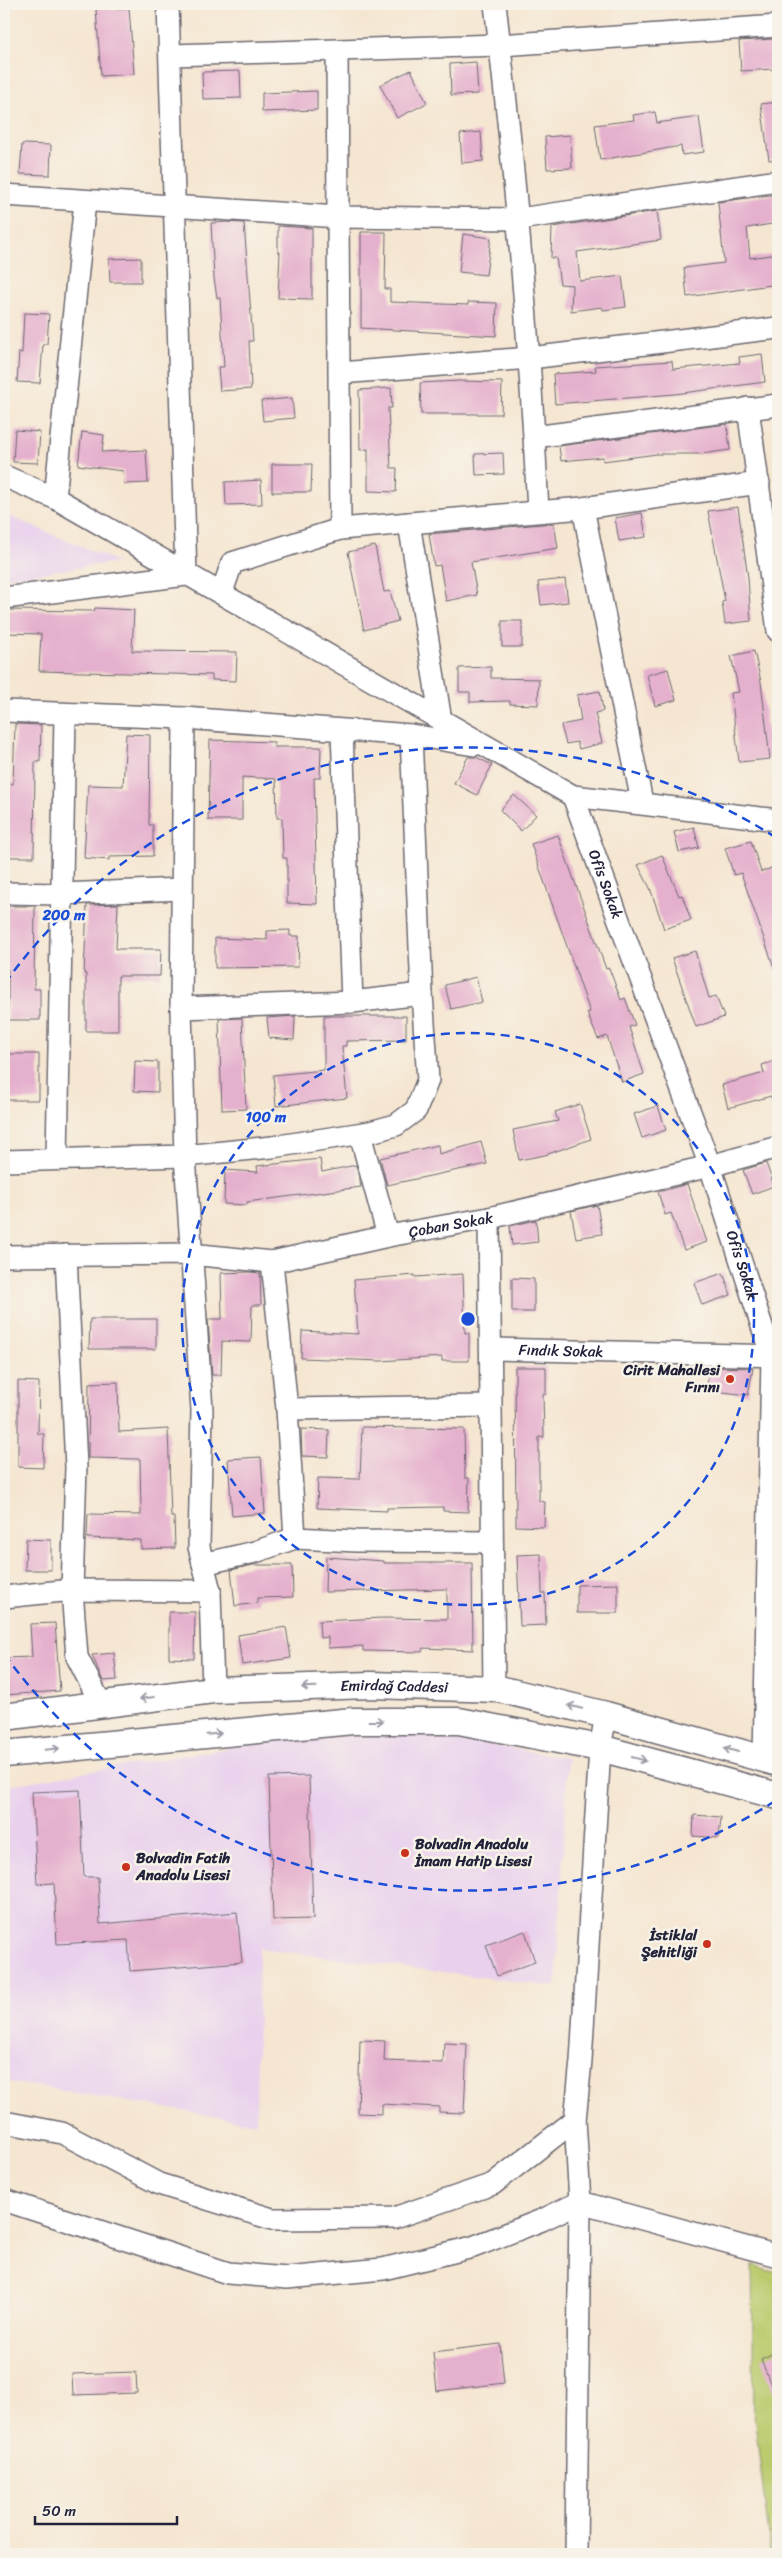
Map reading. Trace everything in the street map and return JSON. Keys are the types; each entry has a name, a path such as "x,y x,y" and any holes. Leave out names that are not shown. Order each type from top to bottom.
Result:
{"main road":[{"name":"Emirdağ Caddesi","path":"4,1717 213,1690 371,1685 494,1689 606,1715 771,1761"},
{"path":"4,1754 353,1721 459,1721 600,1748 778,1796"}],"street":[{"path":"168,4 186,575"},
{"path":"495,4 519,219 530,358 538,511"},
{"path":"171,55 500,46 778,26"},
{"path":"337,51 340,529"},
{"path":"4,195 338,217 519,219 778,181"},
{"path":"55,498 86,201"},
{"path":"340,373 530,358 778,328"},
{"path":"534,437 778,405"},
{"path":"748,408 778,631"},
{"path":"4,476 55,498 186,575 222,592 573,796 642,802 778,820"},
{"path":"222,592 232,563 340,529 583,508 759,483"},
{"path":"583,508 642,802"},
{"path":"409,523 441,721"},
{"path":"4,598 186,575"},
{"path":"4,711 65,715 184,718 411,735 486,746"},
{"path":"57,1159 65,715"},
{"path":"184,718 181,1008 185,1156 190,1254 202,1410 199,1546 210,1591 213,1690"},
{"path":"342,731 352,1002"},
{"path":"4,1161 185,1156 272,1147 360,1134 396,1125 416,1110 428,1080 422,994 411,735"},
{"name":"Ofis Sokak","path":"573,796 710,1166 775,1357 771,1761"},
{"path":"4,893 62,894 181,890"},
{"path":"181,1008 352,1002 422,994"},
{"path":"360,1134 388,1236"},
{"name":"Çoban Sokak","path":"4,1256 190,1254 272,1262 388,1236 489,1218 710,1166 778,1146"},
{"path":"489,1218 492,1350 491,1542 494,1689"},
{"path":"66,1255 76,1467 72,1590 77,1657 102,1704"},
{"path":"272,1262 287,1408 295,1538"},
{"name":"Fındık Sokak","path":"492,1350 775,1357"},
{"path":"287,1408 491,1406"},
{"path":"203,1564 255,1552 295,1538 356,1541 491,1542"},
{"path":"4,1597 72,1590 210,1591"},
{"path":"576,2554 580,2202 574,2120 582,2061 600,1748 606,1715"},
{"path":"4,2122 62,2133 159,2184 272,2219 394,2218 493,2184 574,2120"},
{"path":"4,2200 228,2273 286,2278 383,2269 473,2247 542,2220 580,2202 778,2256"}],"shaded area":[{"path":"4,514 118,562 4,578"},
{"path":"310,1734 426,1734 568,1758 556,1987 259,1948 256,2123 4,2081 4,1786"}],"green space":[{"path":"752,2265 778,2272 778,2554 771,2554 754,2414"}],"building":[{"path":"129,8 134,74 101,76 96,9"},
{"path":"774,39 775,69 741,71 739,41"},
{"path":"476,62 478,94 451,95 450,64"},
{"path":"411,70 427,103 397,118 380,85"},
{"path":"240,71 241,98 203,99 202,72"},
{"path":"317,91 317,110 262,112 262,93"},
{"path":"778,102 778,159 769,160 761,104"},
{"path":"655,112 657,123 699,117 704,152 682,155 681,146 600,160 595,125 634,120 633,115"},
{"path":"481,132 483,161 462,163 460,134"},
{"path":"570,135 572,168 547,169 545,137"},
{"path":"22,144 51,145 50,175 20,174"},
{"path":"778,194 778,223 747,228 750,258 778,254 778,284 687,297 684,268 724,263 718,202"},
{"path":"657,211 661,240 577,252 580,281 622,276 626,307 603,310 602,307 571,311 572,285 560,284 556,258 551,258 552,227"},
{"path":"211,223 244,223 253,341 249,341 251,389 220,391 218,367 224,367 220,298 217,298 214,278"},
{"path":"278,226 312,228 312,299 278,298 280,252 278,252"},
{"path":"361,232 386,232 385,289 390,289 390,302 468,305 468,302 497,303 496,336 361,328"},
{"path":"463,234 491,238 486,275 459,272"},
{"path":"141,258 141,282 110,282 109,259"},
{"path":"24,313 49,314 47,344 43,344 40,383 17,382 19,352 22,353"},
{"path":"762,354 765,382 675,394 555,404 553,374 596,371 595,366 672,361 673,369 740,363 739,357"},
{"path":"459,381 502,382 501,414 421,414 420,383"},
{"path":"391,388 392,408 388,408 391,468 397,468 396,492 368,491 368,449 360,450 359,390"},
{"path":"292,398 294,418 263,421 261,401"},
{"path":"727,424 730,450 701,454 657,454 603,461 603,457 561,461 559,446"},
{"path":"15,430 40,432 38,463 13,462"},
{"path":"82,432 104,435 102,452 146,450 148,483 124,484 123,471 78,465"},
{"path":"503,453 504,474 476,475 475,454"},
{"path":"272,464 312,464 311,492 272,492"},
{"path":"261,480 262,504 226,505 225,482"},
{"path":"738,507 748,578 751,621 725,624 722,602 725,601 708,511"},
{"path":"642,513 646,537 619,541 615,518"},
{"path":"554,523 558,548 471,562 477,595 446,601 440,565 434,566 429,534"},
{"path":"375,546 384,592 390,591 398,621 364,630 348,552"},
{"path":"565,579 568,602 541,605 538,582"},
{"path":"95,608 134,610 132,651 237,652 236,681 212,680 212,675 39,671 41,634 4,633 4,610 94,611"},
{"path":"502,621 522,621 522,647 502,647"},
{"path":"754,651 761,682 770,759 739,762 731,693 739,692 731,656"},
{"path":"491,667 491,678 539,679 538,705 510,704 510,701 470,702 470,692 459,692 459,668"},
{"path":"668,669 676,700 655,706 647,675"},
{"path":"600,691 603,711 595,713 602,743 579,749 577,742 566,744 561,725 581,721 577,695"},
{"path":"15,724 41,725 40,762 35,762 34,857 8,857 8,809 4,809 4,783 13,784"},
{"path":"126,734 150,735 149,825 153,825 153,856 109,857 109,860 84,858 88,785 123,786"},
{"path":"210,740 274,742 274,747 321,747 320,778 314,778 317,904 287,903 287,858 283,858 282,818 277,818 276,779 242,777 242,820 208,820"},
{"path":"468,757 476,757 492,765 477,795 454,783"},
{"path":"514,795 536,815 521,831 500,810"},
{"path":"694,827 699,848 679,852 674,832"},
{"path":"558,835 606,969 609,968 621,1000 625,998 635,1025 629,1027 644,1074 622,1082 607,1036 598,1039 587,1013 590,1012 531,844"},
{"path":"751,841 761,872 774,867 778,882 778,969 775,970 741,873 734,875 725,848"},
{"path":"662,855 679,896 682,895 691,920 664,929 650,888 638,865"},
{"path":"118,904 116,949 161,949 160,976 118,976 118,1031 86,1031 86,974 84,974 87,905"},
{"path":"7,906 35,906 34,989 40,989 40,1020 8,1020 8,969 4,969 4,941 8,941"},
{"path":"290,930 290,936 299,936 298,967 215,968 215,938 267,940 267,931"},
{"path":"695,951 709,998 716,996 724,1017 696,1027 672,958"},
{"path":"476,977 482,1002 451,1009 445,985"},
{"path":"295,1016 294,1040 269,1038 267,1018"},
{"path":"324,1016 406,1016 406,1040 346,1041 346,1046 342,1046 347,1098 276,1106 273,1075 324,1070"},
{"path":"242,1018 246,1109 222,1110 219,1019"},
{"path":"5,1054 39,1054 39,1100 6,1100"},
{"path":"778,1060 778,1105 774,1106 771,1096 728,1108 722,1085 764,1073 762,1065"},
{"path":"135,1061 158,1062 158,1092 134,1091"},
{"path":"580,1104 591,1139 545,1155 519,1160 513,1130 558,1121 555,1112"},
{"path":"658,1106 666,1130 642,1138 634,1114"},
{"path":"481,1142 487,1164 387,1185 380,1158 438,1145 439,1154"},
{"path":"320,1159 322,1172 356,1165 361,1187 247,1202 247,1205 224,1204 225,1170 258,1172 257,1166"},
{"path":"766,1163 774,1186 752,1194 743,1170"},
{"path":"687,1184 707,1242 684,1250 671,1213 665,1215 658,1192"},
{"path":"597,1205 602,1234 576,1238 571,1211"},
{"path":"536,1220 538,1242 512,1245 510,1226"},
{"path":"221,1273 260,1273 261,1305 252,1305 251,1342 222,1341 221,1375 212,1375 208,1319 222,1319"},
{"path":"723,1273 731,1295 702,1305 694,1283"},
{"path":"463,1274 465,1333 469,1333 469,1361 442,1361 442,1357 381,1361 301,1358 302,1331 358,1334 354,1280 415,1275 415,1277"},
{"path":"512,1278 534,1279 534,1312 512,1312"},
{"path":"90,1319 156,1319 156,1349 89,1349"},
{"path":"515,1367 546,1367 546,1394 543,1394 544,1437 539,1437 539,1501 545,1502 544,1527 516,1526"},
{"name":"Cirit Mahallesi Fırını","path":"710,1367 753,1368 748,1395 706,1390"},
{"path":"18,1381 39,1382 38,1434 44,1434 43,1468 18,1467"},
{"path":"118,1382 119,1432 168,1429 171,1517 174,1517 175,1548 141,1549 141,1540 87,1538 88,1514 141,1515 140,1459 88,1458 89,1383"},
{"path":"362,1427 464,1429 465,1478 469,1478 468,1512 443,1511 443,1507 387,1508 387,1511 317,1508 318,1478 360,1479"},
{"path":"301,1429 329,1430 328,1457 302,1456"},
{"path":"261,1457 265,1513 232,1516 228,1459"},
{"path":"26,1539 51,1540 51,1570 25,1570"},
{"path":"541,1554 542,1593 545,1593 546,1625 520,1626 517,1555"},
{"path":"326,1557 384,1561 384,1563 472,1563 473,1650 423,1648 422,1652 363,1651 363,1646 328,1648 328,1637 320,1638 319,1621 382,1618 447,1619 447,1589 325,1592"},
{"path":"253,1565 292,1565 293,1597 257,1598 257,1603 235,1606 231,1570"},
{"path":"618,1584 618,1613 577,1613 577,1585"},
{"path":"169,1612 195,1612 194,1659 169,1658"},
{"path":"55,1623 60,1691 4,1695 4,1658 32,1657 30,1624"},
{"path":"286,1627 291,1658 242,1665 238,1635"},
{"path":"114,1653 117,1680 103,1681 92,1655"},
{"path":"309,1776 313,1919 273,1920 269,1777"},
{"path":"80,1790 84,1877 98,1877 100,1924 237,1912 242,1962 130,1971 128,1940 57,1944 54,1883 37,1884 32,1792"},
{"path":"694,1815 721,1817 719,1838 693,1836"},
{"path":"525,1931 535,1962 497,1976 486,1945"},
{"path":"360,2040 385,2041 384,2061 443,2063 444,2043 467,2044 464,2113 439,2112 439,2107 382,2104 382,2114 358,2113"},
{"path":"500,2344 504,2383 437,2391 433,2352"},
{"path":"778,2351 778,2401 777,2401 761,2359"},
{"path":"136,2372 137,2393 73,2395 72,2374"}],"place":[{"name":"Cirit Mahallesi Fırını","path":"730,1379"},
{"name":"Bolvadin Anadolu İmam Hatip Lisesi","path":"405,1853"},
{"name":"Bolvadin Fatih Anadolu Lisesi","path":"126,1867"},
{"name":"İstiklal Şehitliği","path":"707,1944"}]}
